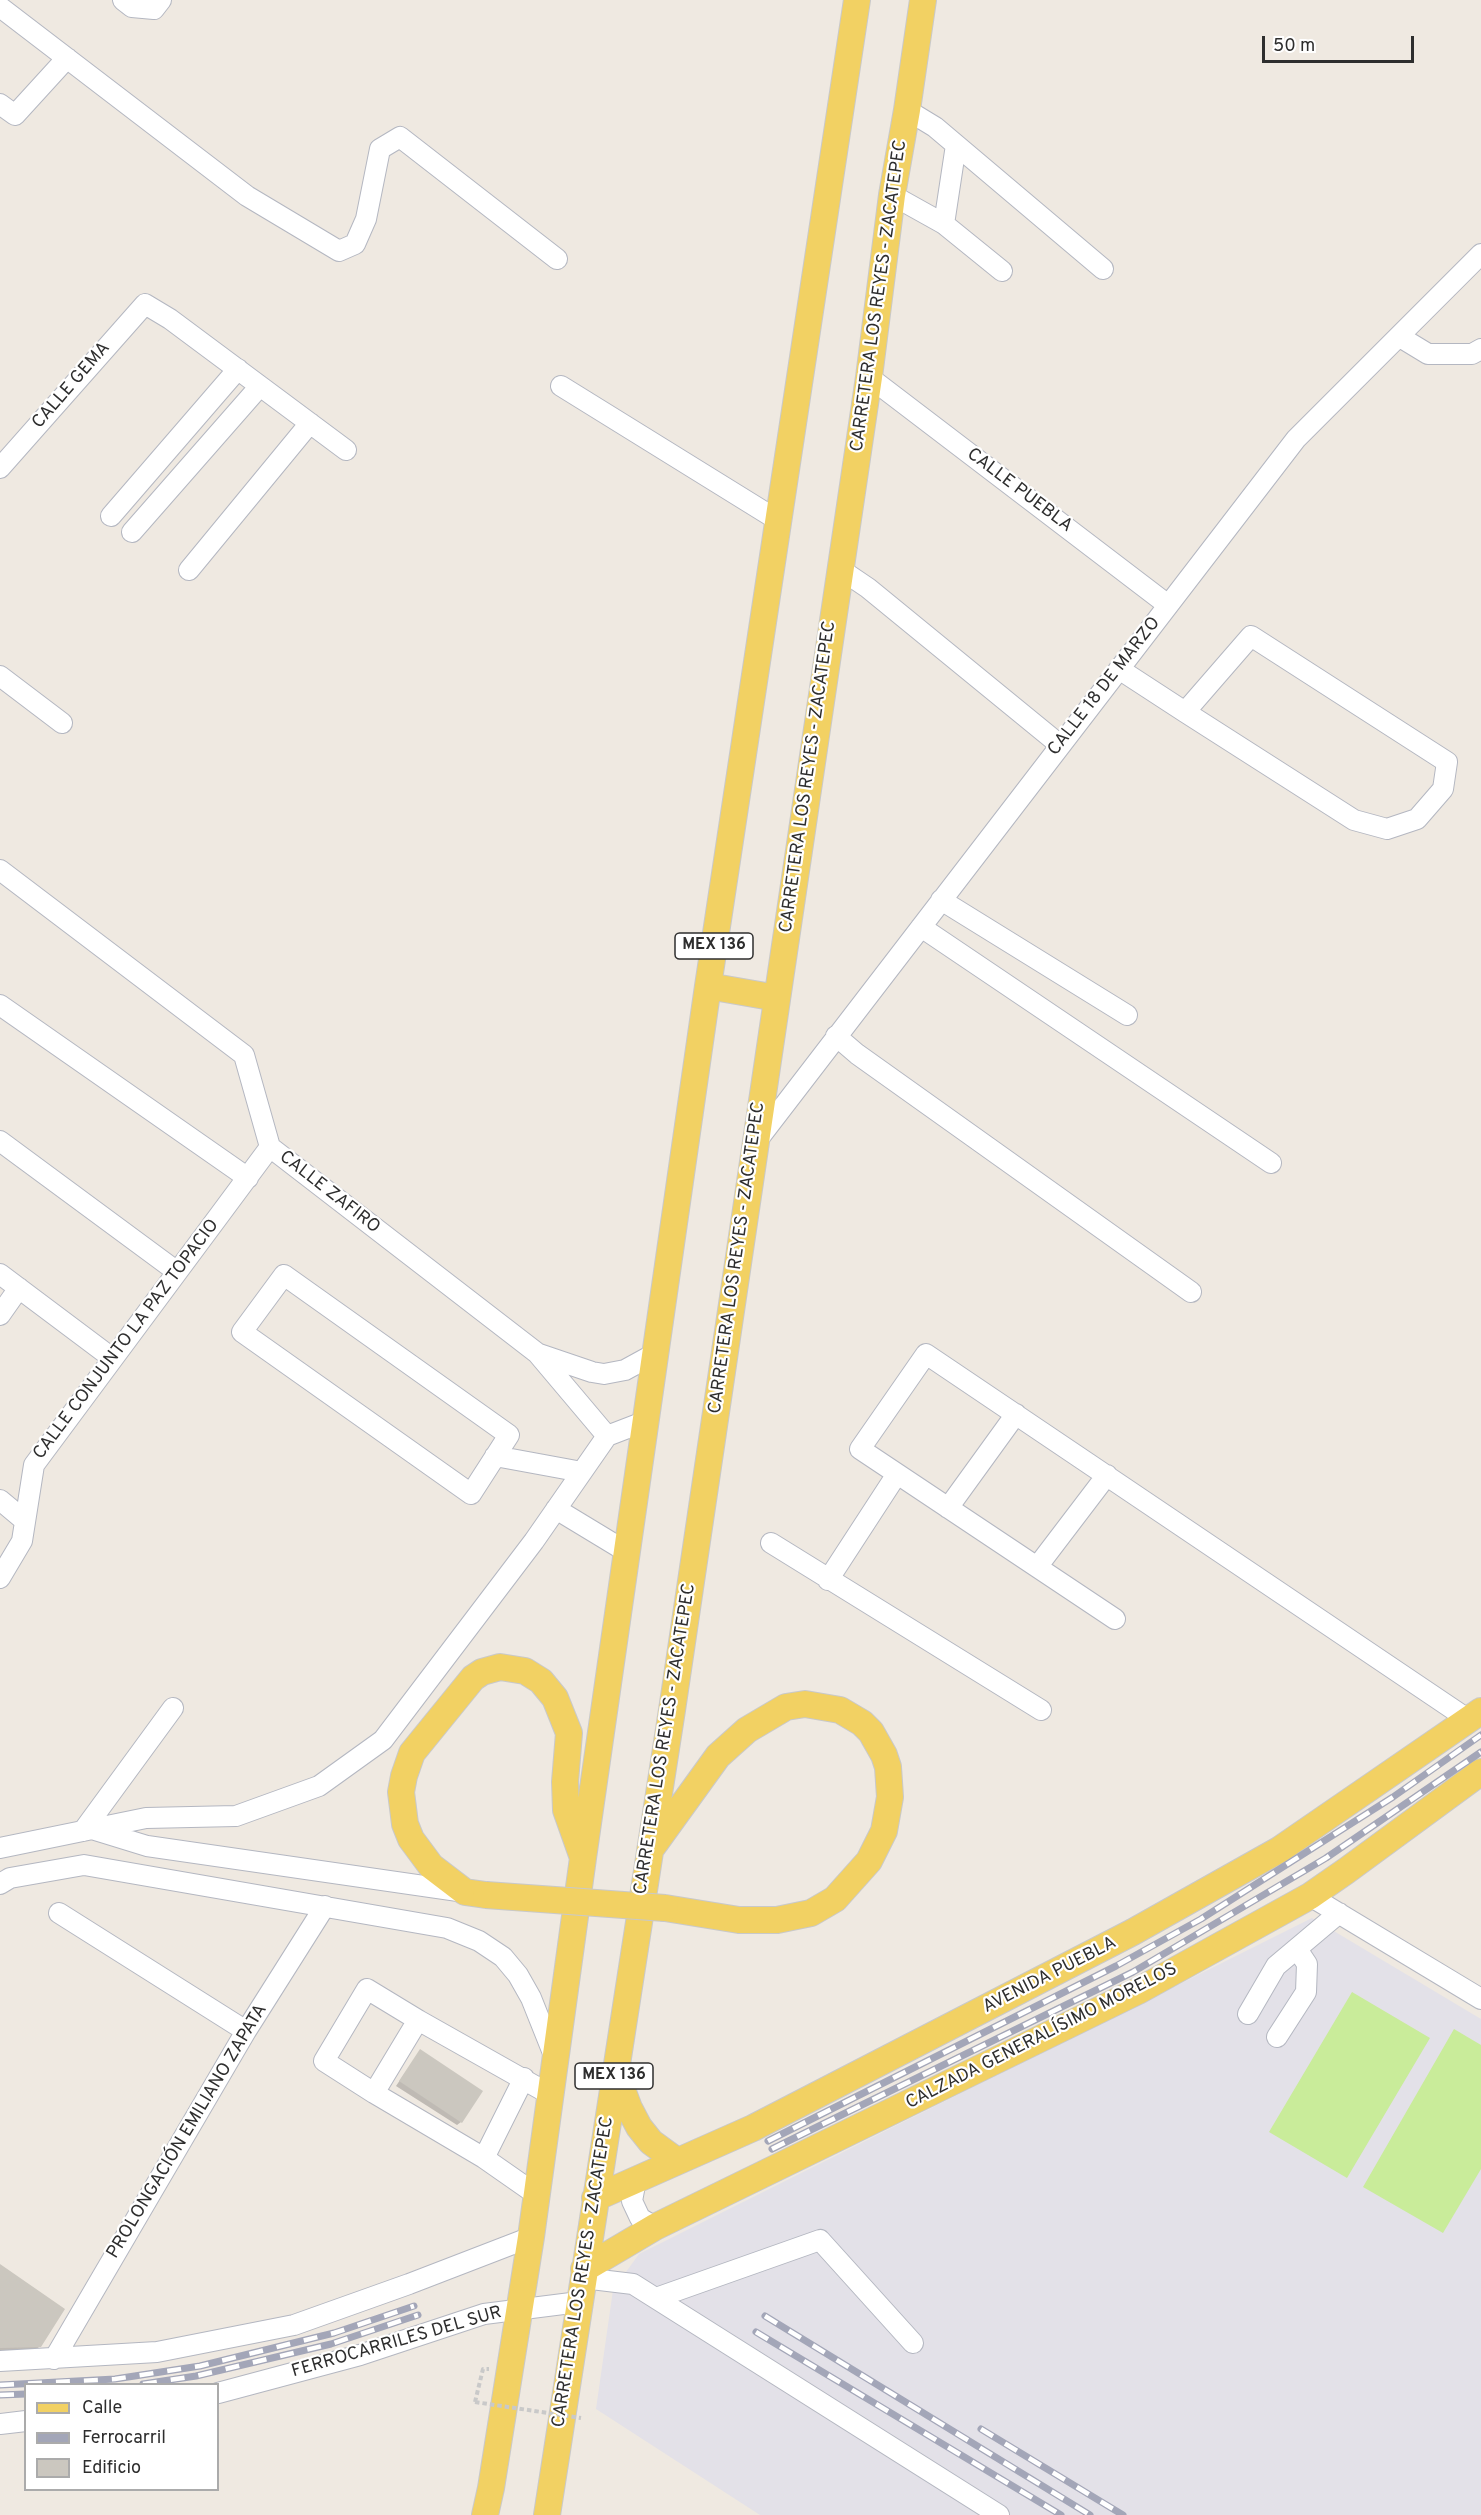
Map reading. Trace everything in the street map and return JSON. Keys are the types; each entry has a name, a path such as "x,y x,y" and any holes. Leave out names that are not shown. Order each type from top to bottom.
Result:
{"main road":[{"name":"MEX 136","path":"485,2515 531,2237 708,986 857,0"},
{"name":"CARRETERA LOS REYES - ZACATEPEC","path":"547,2515 650,1851 756,1142 869,378 892,195 923,0"},
{"path":"708,986 777,998"},
{"path":"583,1858 566,1810 565,1782 569,1733 561,1708 548,1688 533,1675 508,1667 492,1668 473,1678 412,1753 401,1792 405,1824 420,1853 441,1876 476,1894 665,1908 739,1920 777,1920 811,1913 835,1899 869,1861 884,1831 890,1797 888,1767 884,1755 871,1732 840,1710 805,1704 780,1709 747,1730 718,1756 650,1851"},
{"name":"AVENIDA PUEBLA","path":"595,2198 753,2128 1133,1932 1279,1850 1475,1715"},
{"name":"CALZADA GENERALÍSIMO MORELOS","path":"582,2283 656,2228 1138,1991 1310,1896 1481,1772"},
{"path":"615,2070 629,2108 639,2127 651,2142 678,2161"}],"street":[{"path":"123,0 132,7 154,9 161,0"},
{"path":"0,7 247,196 339,252 355,244 366,219 380,149 400,137 557,259"},
{"path":"0,104 15,115 67,58"},
{"path":"907,110 935,127 1103,269"},
{"path":"944,224 956,145"},
{"path":"892,195 944,224 1002,271"},
{"name":"CALLE 18 DE MARZO","path":"756,1142 1296,439 1481,254"},
{"name":"CALLE GEMA","path":"0,468 145,304 170,319 238,369"},
{"path":"1400,337 1428,354 1472,354 1481,349"},
{"path":"111,516 238,369 346,450"},
{"name":"CALLE PUEBLA","path":"869,378 1168,605"},
{"path":"132,532 260,386"},
{"path":"561,386 778,521"},
{"path":"189,570 309,423"},
{"path":"840,569 868,588 1060,745"},
{"path":"1119,669 1185,712 1354,820 1387,829 1417,819 1443,789 1447,762 1251,636 1185,712"},
{"path":"0,676 62,723"},
{"name":"CALLE ZAFIRO","path":"0,870 244,1055 270,1147 537,1353 607,1436"},
{"path":"942,900 1127,1015"},
{"path":"921,927 1271,1163"},
{"path":"0,1005 248,1178"},
{"path":"836,1036 867,1061 1191,1292"},
{"path":"0,1141 176,1271"},
{"name":"CALLE CONJUNTO LA PAZ TOPACIO","path":"0,1578 22,1541 34,1466 111,1358 270,1147"},
{"path":"0,1274 111,1358"},
{"path":"284,1275 509,1436 495,1456 471,1494 242,1332 284,1275"},
{"path":"0,1315 19,1288"},
{"name":"CALLE ZAFIRO","path":"537,1353 604,1374 625,1370 656,1353"},
{"path":"1115,1619 860,1449 926,1354 1475,1715"},
{"path":"948,1508 1016,1414"},
{"path":"555,2060 531,1998 518,1975 503,1957 479,1941 447,1928 84,1865 5,1881 1,1848 146,1818 236,1816 319,1786 383,1740 556,1509 607,1436 646,1420"},
{"path":"495,1456 582,1472"},
{"path":"828,1580 897,1474"},
{"path":"1037,1567 1107,1475"},
{"path":"0,1500 24,1520"},
{"path":"556,1509 627,1552"},
{"path":"771,1543 1041,1710"},
{"path":"88,1830 173,1708"},
{"path":"88,1830 147,1846 476,1894"},
{"path":"1310,1896 1481,1999"},
{"name":"PROLONGACIÓN EMILIANO ZAPATA","path":"54,2359 246,2031 325,1906"},
{"path":"59,1912 246,2031"},
{"path":"1248,2014 1276,1966 1339,1913"},
{"path":"1277,2037 1306,1992 1307,1964 1297,1948"},
{"path":"537,2195 484,2158 324,2061 367,1989 550,2095"},
{"path":"374,2093 418,2020"},
{"path":"484,2158 524,2078"},
{"path":"636,2180 632,2201 640,2218 656,2228"},
{"path":"0,2361 157,2352 294,2325 531,2237"},
{"path":"656,2298 820,2240 913,2343"},
{"name":"FERROCARRILES DEL SUR","path":"219,2393 360,2355 484,2314 519,2309 582,2283 633,2283 999,2515"},
{"path":"0,2424 24,2421"}],"path":[{"path":"483,2369 475,2402 581,2418"}],"shaded area":[{"path":"1312,1918 1481,2019 1481,2515 760,2515 596,2409 613,2290 639,2254"}],"green space":[{"path":"1352,1992 1430,2038 1347,2178 1269,2132"},
{"path":"1454,2029 1481,2045 1481,2169 1443,2233 1363,2187"}],"building":[{"path":"420,2049 483,2091 462,2123 399,2081"},
{"path":"0,2264 65,2309 41,2347 0,2348"}],"railway":[{"path":"768,2141 1116,1966 1201,1919 1393,1797 1481,1735"},
{"path":"772,2149 1133,1972 1326,1858 1481,1752"},
{"path":"38,2383 115,2379 200,2366 334,2333 414,2306"},
{"path":"150,2383 196,2376 331,2344 418,2315"},
{"path":"765,2316 1090,2515"},
{"path":"756,2332 1061,2515"},
{"path":"0,2385 24,2384"},
{"path":"0,2395 24,2394"},
{"path":"981,2429 1123,2515"}]}
